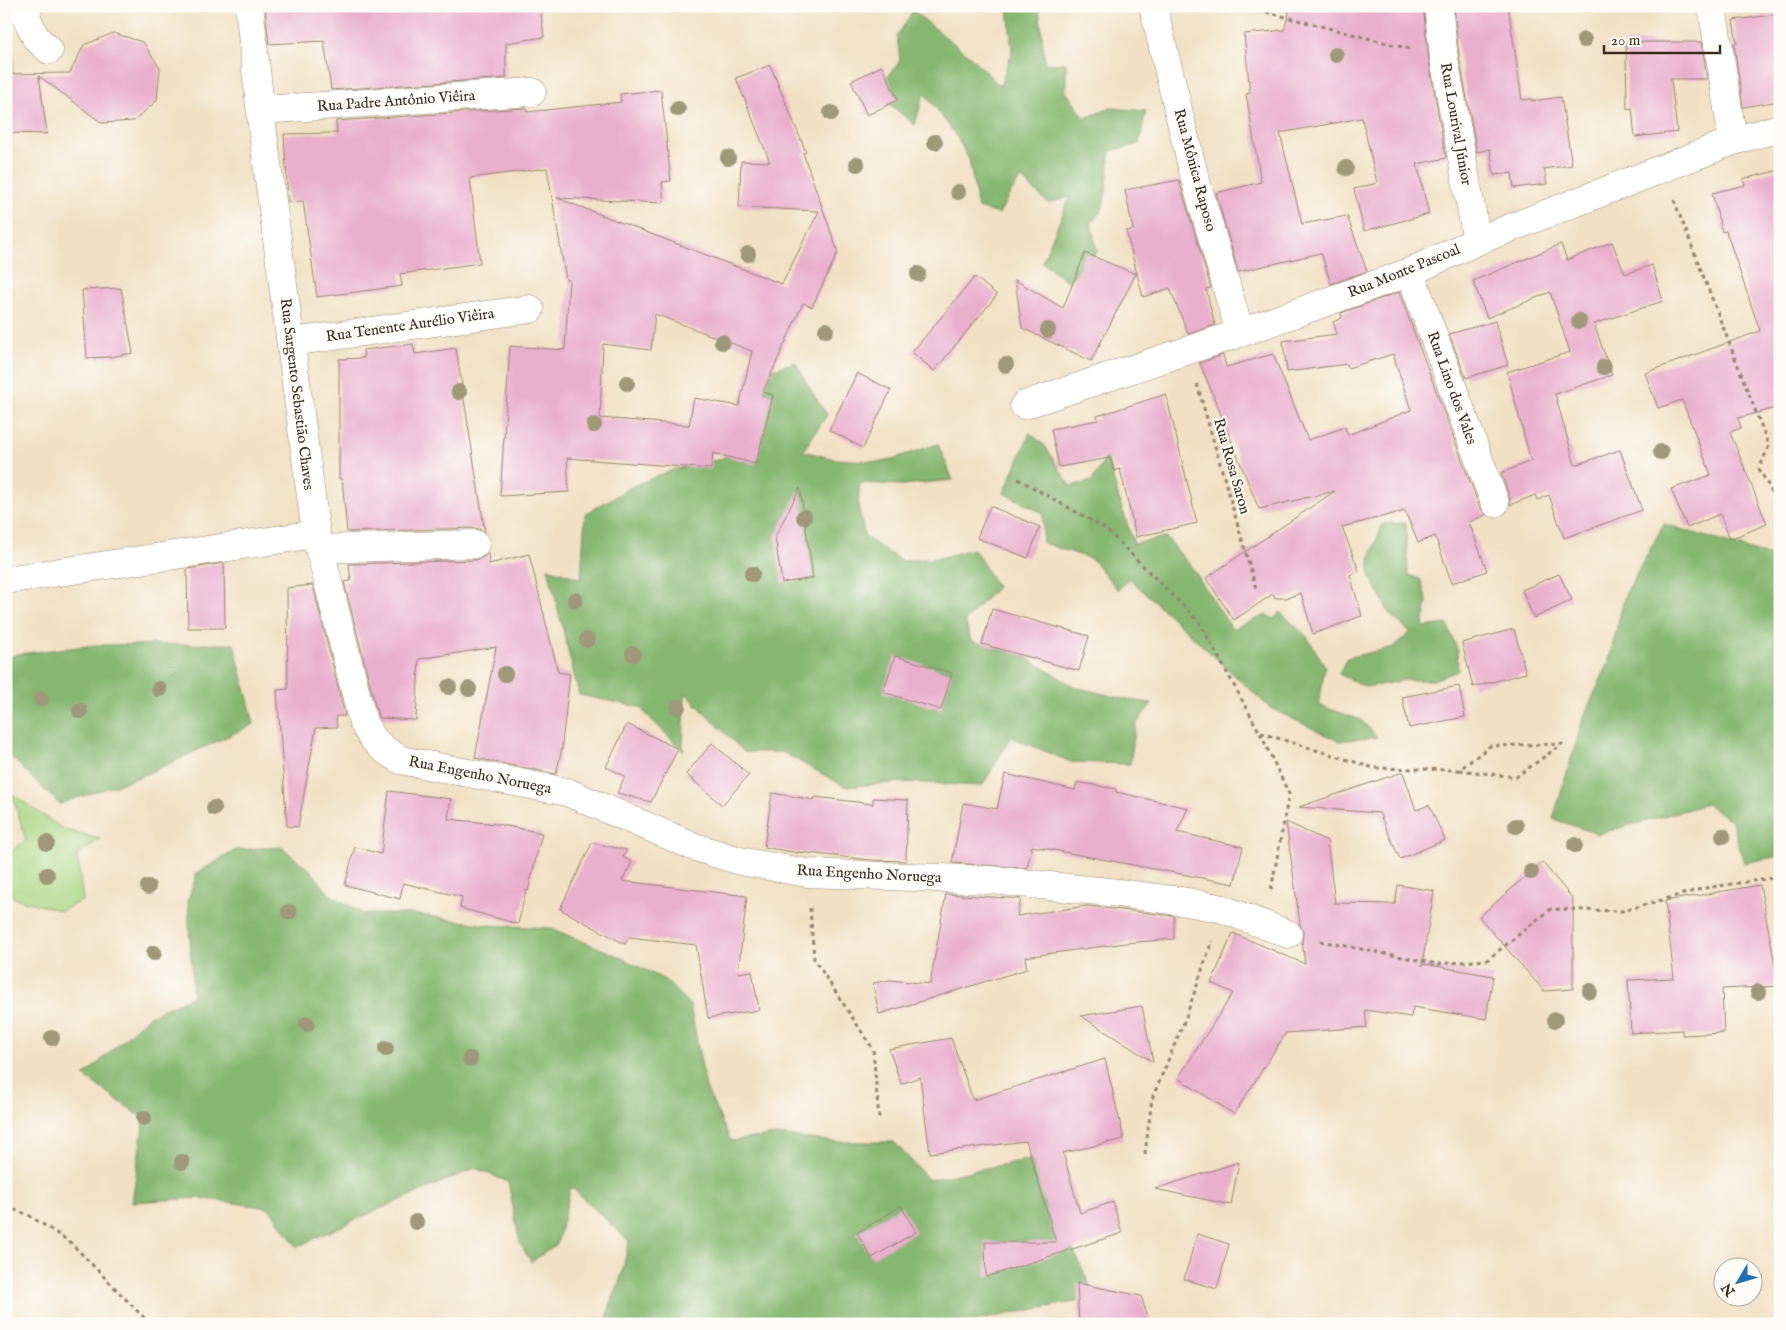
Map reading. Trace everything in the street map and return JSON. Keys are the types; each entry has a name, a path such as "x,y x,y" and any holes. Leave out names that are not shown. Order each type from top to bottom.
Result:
{"street":[{"path":"29,6 24,12 36,38 49,50"},
{"name":"Rua Sargento Sebastião Chaves","path":"249,6 262,133 317,542 362,722 371,737 382,749 401,760"},
{"name":"Rua Mônica Raposo","path":"1153,6 1193,171 1240,333"},
{"name":"Rua Lourival Júnior","path":"1438,6 1444,58 1477,241"},
{"path":"1712,6 1733,141"},
{"name":"Rua Padre Antônio Viêira","path":"261,110 532,92"},
{"name":"Rua Monte Pascoal","path":"1024,405 1240,333 1410,272 1477,241 1733,141 1780,128"},
{"name":"Rua Lino dos Vales","path":"1410,272 1495,503"},
{"name":"Rua Tenente Aurélio Viêira","path":"291,342 530,309"},
{"path":"6,580 317,542 475,544"},
{"name":"Rua Engenho Noruega","path":"401,760 567,792 694,847 740,861 807,873 991,880 1118,892 1187,902 1223,910 1288,934"}],"path":[{"path":"1243,6 1444,58"},
{"path":"1662,169 1769,446 1759,469 1780,506"},
{"name":"Rua Rosa Saron","path":"1187,350 1256,588"},
{"path":"1018,479 1106,529 1200,623 1260,733 1289,794 1271,892"},
{"path":"1260,733 1374,768 1458,770 1516,777 1562,744 1490,746 1458,770"},
{"path":"807,873 814,959 872,1049 879,1119"},
{"path":"1288,934 1438,964 1487,960 1551,909 1622,912 1705,888 1780,876"},
{"path":"1145,1154 1152,1099 1186,1017 1223,910"},
{"path":"6,1207 27,1214 70,1242 150,1324"}],"green space":[{"path":"1008,6 1039,6 1045,64 1066,63 1066,92 1085,118 1111,108 1146,111 1139,144 1110,151 1107,186 1102,210 1091,223 1097,252 1068,282 1042,262 1070,197 1048,203 1021,178 999,214 978,208 969,159 955,134 924,92 915,125 887,102 883,82 900,61 897,36 913,11 972,58 1000,86 1012,52"},
{"path":"6,43 14,55 12,74 6,74"},
{"path":"795,362 827,415 803,451 834,459 883,462 938,444 953,480 902,485 860,483 858,506 865,537 901,561 939,558 974,549 997,587 965,621 971,641 1022,655 1075,687 1129,700 1152,703 1136,724 1130,764 1071,762 1011,737 982,786 904,782 846,787 782,752 744,752 685,693 683,751 639,707 579,695 548,568 581,579 585,514 635,485 675,469 718,460 762,441 766,372"},
{"path":"1030,433 1045,446 1070,486 1092,481 1107,456 1134,544 1166,537 1193,569 1232,629 1266,615 1274,619 1280,612 1307,637 1325,666 1319,705 1361,720 1377,737 1339,741 1270,708 1129,578 1118,590 1092,559 1043,543 1043,513 1004,493"},
{"path":"1406,523 1408,574 1421,580 1427,601 1423,627 1447,624 1457,649 1458,671 1433,680 1408,680 1366,687 1339,674 1347,658 1394,647 1411,632 1391,616 1370,576 1370,557 1383,524"},
{"path":"1664,524 1780,559 1780,856 1744,863 1732,821 1707,804 1598,834 1553,819 1584,716 1608,664 1625,595"},
{"path":"234,644 254,724 140,777 59,804 6,752 6,658 18,654 96,645"},
{"path":"12,794 63,829 100,839 77,855 83,900 61,911 14,898 6,887 6,856 26,840"},
{"path":"281,847 311,871 328,893 363,914 414,914 487,925 550,928 614,954 665,980 690,1005 706,1088 731,1141 776,1135 836,1142 894,1142 929,1180 1030,1159 1096,1298 972,1321 881,1324 606,1324 610,1306 622,1274 629,1241 571,1187 557,1244 531,1262 520,1243 508,1182 475,1168 297,1247 269,1208 199,1198 132,1202 144,1119 84,1076 149,1016 193,996 188,900 197,873 236,850"}],"building":[{"path":"265,6 540,6 544,37 506,43 506,78 331,90 324,41 269,44"},
{"path":"1291,6 1423,6 1429,61 1446,158 1417,164 1429,214 1364,231 1354,189 1377,183 1362,118 1280,133 1302,224 1347,216 1367,271 1331,284 1321,253 1238,272 1216,193 1261,182 1246,94 1250,93 1244,34 1284,30"},
{"path":"1454,6 1508,6 1522,100 1532,99 1532,101 1561,97 1572,165 1544,169 1547,184 1514,188 1512,173 1494,175 1490,149 1477,152 1459,56"},
{"path":"1780,14 1780,101 1743,107 1734,43 1737,43 1733,20"},
{"path":"113,33 143,42 160,68 157,100 134,121 102,123 39,76 47,134 6,133 6,74 70,73 84,45"},
{"path":"1626,42 1702,42 1707,79 1671,79 1677,132 1635,137 1632,108 1627,109"},
{"path":"770,65 806,152 803,153 838,252 812,307 803,303 763,392 773,395 756,464 713,453 711,469 567,458 569,492 500,496 510,346 565,350 569,280 566,280 547,168 470,178 480,263 400,274 402,286 317,297 303,201 288,202 284,134 337,133 336,121 526,108 527,112 621,102 620,94 661,90 671,181 662,182 664,203 557,198 782,284 819,211 739,207 741,161 770,162 736,78","holes":["655,314 752,351 739,406 694,398 689,425 600,418 603,344 651,350"]},
{"path":"882,66 898,100 867,115 851,81"},
{"path":"1780,170 1780,407 1738,418 1741,428 1730,432 1767,524 1730,539 1720,514 1687,528 1671,489 1711,475 1682,400 1658,408 1645,373 1760,331 1726,231 1722,232 1712,193 1745,185 1743,179"},
{"path":"1179,180 1211,288 1206,289 1215,325 1188,334 1170,288 1143,297 1126,231 1133,230 1125,190"},
{"path":"1612,242 1625,274 1652,265 1663,301 1594,324 1612,375 1555,394 1575,465 1620,450 1642,510 1564,538 1549,495 1537,500 1535,495 1510,505 1510,498 1501,473 1531,461 1507,372 1570,352 1550,292 1487,318 1473,281 1561,244 1567,260"},
{"path":"1085,253 1136,274 1091,361 1022,328 1015,280 1063,308"},
{"path":"975,277 997,295 934,371 912,352"},
{"path":"121,288 133,353 87,358 82,290"},
{"path":"1399,292 1480,508 1486,515 1469,522 1487,571 1452,583 1435,536 1418,543 1405,511 1342,527 1359,571 1350,575 1362,616 1313,634 1301,593 1287,598 1275,598 1273,594 1234,620 1206,578 1335,491 1259,509 1200,363 1223,355 1226,367 1273,354 1308,440 1345,427 1348,435 1411,410 1393,354 1348,368 1347,364 1287,372 1283,341 1337,334 1333,322 1342,318 1341,313"},
{"path":"1495,321 1508,365 1466,378 1449,334"},
{"path":"413,344 415,354 456,348 485,533 474,528 347,532 342,479 339,479 339,359 364,358 363,350"},
{"path":"857,373 891,390 863,448 829,430"},
{"path":"1166,394 1197,523 1136,537 1120,469 1114,471 1110,458 1059,467 1051,429 1098,420 1097,416"},
{"path":"800,488 813,578 782,583 775,537"},
{"path":"990,506 1040,527 1028,558 977,538"},
{"path":"488,553 489,564 529,554 558,672 570,674 563,744 556,774 475,758 496,647 419,659 416,720 379,718 378,716 344,582 351,581 349,564 476,560"},
{"path":"224,563 225,628 188,628 187,569"},
{"path":"1559,574 1572,600 1534,618 1522,590"},
{"path":"313,585 345,716 336,716 337,727 316,728 298,827 287,826 277,690 288,689 287,588"},
{"path":"992,609 1089,636 1079,671 982,644"},
{"path":"1514,629 1526,673 1473,687 1462,643"},
{"path":"895,656 952,673 941,710 883,692"},
{"path":"1459,686 1465,717 1409,728 1402,697"},
{"path":"627,724 678,749 651,802 617,793 625,776 606,767"},
{"path":"712,743 749,775 722,805 686,774"},
{"path":"1403,772 1416,810 1429,805 1445,840 1400,859 1379,813 1299,807"},
{"path":"1005,774 1075,790 1077,782 1116,789 1116,792 1188,808 1177,832 1243,847 1234,884 1032,846 1027,868 952,863 963,803 997,809"},
{"path":"389,791 451,799 448,819 497,824 542,833 518,924 460,908 462,897 403,883 400,899 345,885 355,847 381,854"},
{"path":"772,793 814,800 815,797 873,804 873,798 908,800 906,861 871,860 798,853 764,847"},
{"path":"1286,822 1327,841 1335,903 1395,904 1398,885 1434,891 1422,966 1424,964 1493,976 1486,1019 1413,1007 1411,1017 1365,1010 1367,1027 1286,1033 1234,1114 1178,1078 1233,993 1211,983 1233,933 1305,964 1302,941 1303,932 1300,924"},
{"path":"592,843 627,850 623,857 632,862 622,881 747,896 738,973 752,971 759,1010 708,1018 696,945 629,937 625,944 560,909"},
{"path":"1542,862 1573,899 1573,989 1544,991 1479,917"},
{"path":"1760,885 1779,986 1722,989 1724,1033 1682,1035 1682,1030 1631,1033 1628,980 1674,978 1665,901"},
{"path":"946,894 1021,899 1017,916 1087,906 1174,916 1174,939 1126,943 1025,957 1027,969 879,1014 873,983 890,980 930,984"},
{"path":"1142,1006 1153,1062 1081,1016"},
{"path":"951,1038 973,1100 1105,1059 1124,1139 1063,1153 1080,1213 1113,1202 1122,1233 986,1277 985,1242 1056,1242 1026,1141 930,1153 920,1077 901,1084 889,1049"},
{"path":"1239,1162 1231,1205 1155,1189"},
{"path":"901,1206 916,1232 872,1258 857,1233"},
{"path":"1197,1234 1229,1244 1217,1289 1184,1279"},
{"path":"1077,1283 1141,1296 1150,1324 1079,1324"}]}
